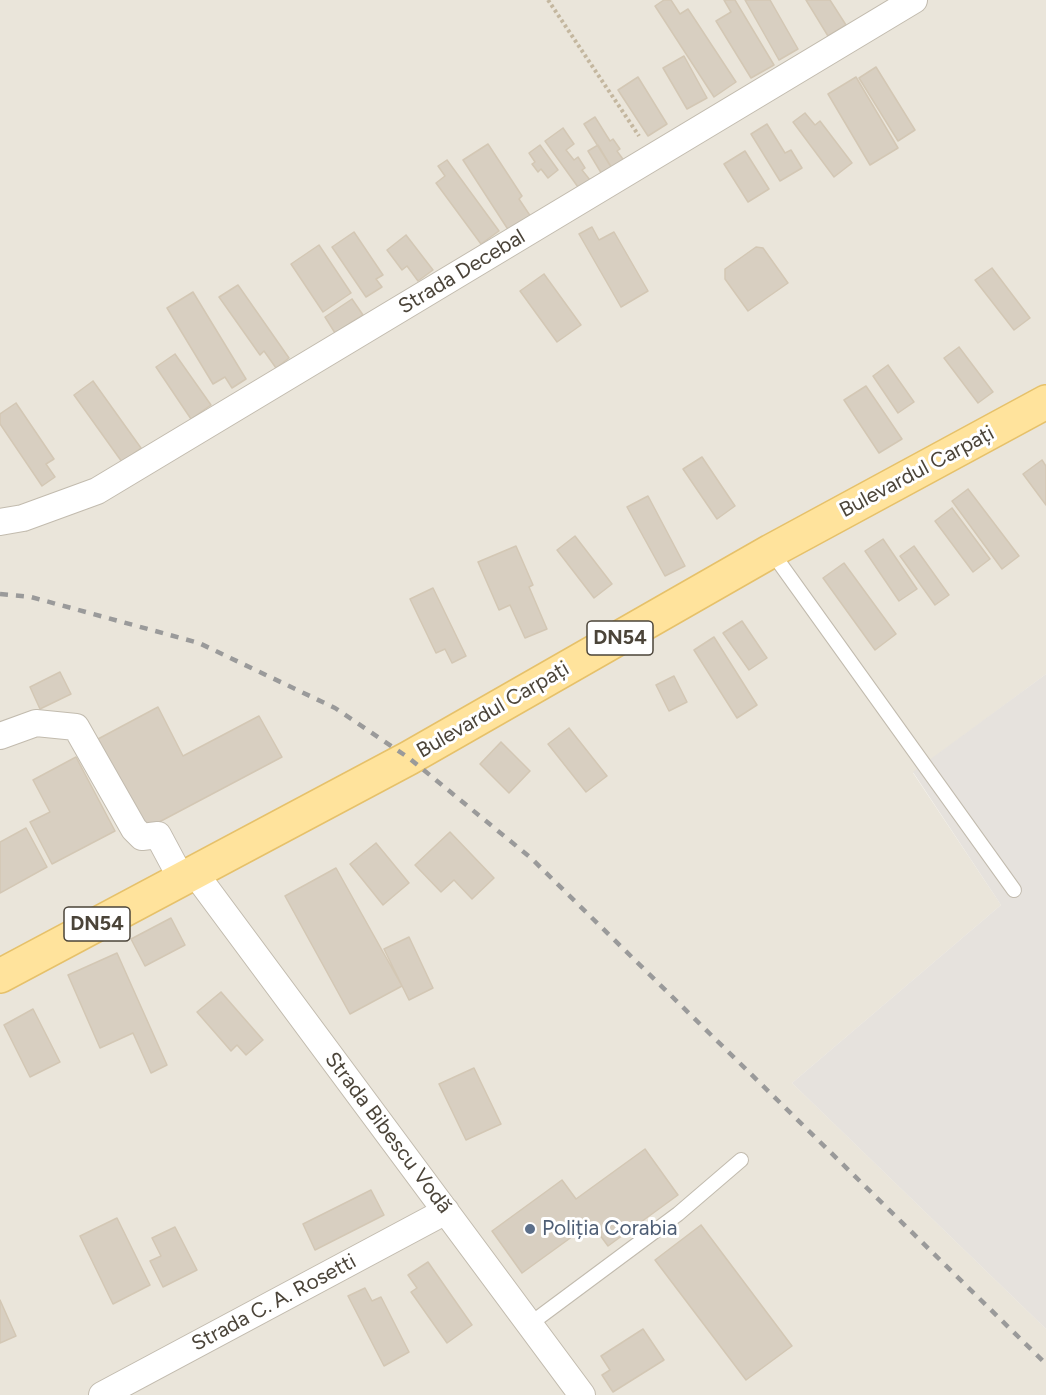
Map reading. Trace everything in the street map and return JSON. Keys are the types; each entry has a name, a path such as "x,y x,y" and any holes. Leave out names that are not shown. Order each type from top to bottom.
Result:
{"main road":[{"name":"Bulevardul Carpați","path":"0,976 418,753 771,551 1046,402"}],"street":[{"name":"Strada Decebal","path":"0,522 23,518 97,491 914,0"},
{"name":"Strada Bibescu Vodă","path":"0,736 36,723 76,727 134,829 142,837 158,835 446,1211 582,1395"},
{"name":"Strada C. A. Rosetti","path":"102,1395 446,1211"}],"lane":[{"path":"771,551 1014,890"},
{"path":"530,1324 678,1214 741,1160"}],"path":[{"path":"548,0 653,157"}],"shaded area":[{"path":"0,0 1046,0 1046,674 913,773 1001,905 792,1083 1046,1329 1046,1395 0,1395"},
{"path":"1046,674 1046,1329 792,1083 1001,905 913,772"}],"building":[{"path":"664,0 671,0 680,14 688,9 736,82 714,97 655,6"},
{"path":"724,0 735,0 774,65 751,78 716,21 731,12"},
{"path":"745,0 770,0 798,49 779,60"},
{"path":"806,0 830,0 846,25 828,36"},
{"path":"684,56 707,98 687,109 663,68"},
{"path":"876,67 915,130 898,141 859,78"},
{"path":"638,77 667,124 648,136 618,90"},
{"path":"856,77 898,148 870,165 828,94"},
{"path":"805,113 815,125 820,121 852,163 834,177 793,122"},
{"path":"595,117 610,141 613,139 620,149 617,151 625,162 613,170 584,124"},
{"path":"767,124 785,153 791,150 802,168 780,181 751,134"},
{"path":"563,128 574,144 566,150 574,160 578,157 585,168 582,170 590,180 578,187 545,141"},
{"path":"488,144 522,196 519,199 531,217 509,231 463,160"},
{"path":"540,145 558,170 548,178 541,169 538,172 532,164 535,162 529,153"},
{"path":"598,145 613,170 603,176 588,151"},
{"path":"745,151 769,189 748,202 724,164"},
{"path":"447,160 499,231 481,244 436,183 445,176 438,166"},
{"path":"592,227 599,240 614,232 648,291 621,307 579,234"},
{"path":"354,232 383,275 376,279 382,287 366,297 332,247"},
{"path":"406,235 433,270 418,281 407,266 402,270 387,250"},
{"path":"319,245 351,293 323,312 291,264"},
{"path":"756,247 763,248 788,283 748,311 725,279 725,269"},
{"path":"992,268 1030,318 1014,330 975,280"},
{"path":"544,274 581,325 557,342 520,291"},
{"path":"238,285 289,358 276,368 264,351 260,355 219,297"},
{"path":"193,292 246,379 232,388 225,377 213,384 167,308"},
{"path":"352,299 363,315 335,333 325,317"},
{"path":"959,347 993,392 978,403 944,358"},
{"path":"175,354 211,405 191,419 156,367"},
{"path":"888,365 914,402 898,413 873,376"},
{"path":"93,381 141,448 122,462 74,395"},
{"path":"866,386 902,439 879,453 844,400"},
{"path":"16,403 54,459 46,464 55,477 42,486 0,424 0,414"},
{"path":"702,457 735,506 717,519 683,469"},
{"path":"1042,460 1046,466 1046,505 1023,474"},
{"path":"968,489 1019,556 1002,569 952,501"},
{"path":"648,496 685,566 665,576 627,507"},
{"path":"952,508 990,559 973,572 935,521"},
{"path":"575,536 612,584 594,598 557,550"},
{"path":"883,539 917,589 899,601 865,551"},
{"path":"516,546 533,585 529,587 547,629 525,638 510,605 499,610 478,562"},
{"path":"914,546 949,595 935,605 900,556"},
{"path":"844,563 896,634 875,650 823,578"},
{"path":"433,588 466,656 452,663 445,649 436,653 410,599"},
{"path":"742,621 767,658 749,670 723,633"},
{"path":"714,637 757,705 737,718 694,650"},
{"path":"60,672 71,694 40,709 30,687"},
{"path":"674,676 687,702 669,711 656,685"},
{"path":"158,707 183,756 259,716 282,757 146,829 98,739"},
{"path":"569,728 607,776 586,792 548,744"},
{"path":"501,742 530,771 509,793 480,764"},
{"path":"76,757 115,831 52,864 30,822 50,812 33,780"},
{"path":"26,828 47,867 0,893 0,842"},
{"path":"450,832 494,878 472,899 454,880 441,892 415,865"},
{"path":"376,843 409,883 383,905 350,864"},
{"path":"336,868 402,986 350,1014 285,896"},
{"path":"171,918 185,945 145,966 131,939"},
{"path":"409,937 433,988 409,1000 384,949"},
{"path":"117,953 167,1065 151,1073 133,1033 100,1048 68,975"},
{"path":"221,992 263,1040 246,1055 237,1045 231,1051 197,1012"},
{"path":"33,1009 60,1062 30,1077 4,1025"},
{"path":"474,1068 501,1124 466,1140 439,1084"},
{"path":"645,1149 678,1195 608,1246 591,1223 522,1273 492,1231 562,1180 576,1199"},
{"path":"371,1190 384,1215 315,1250 303,1224"},
{"path":"117,1218 150,1285 113,1304 80,1236"},
{"path":"701,1225 792,1346 746,1380 655,1260"},
{"path":"175,1227 197,1270 163,1287 150,1261 161,1256 152,1238"},
{"path":"428,1262 472,1325 447,1343 411,1292 417,1288 408,1275"},
{"path":"365,1288 372,1301 381,1297 409,1352 384,1366 348,1296"},
{"path":"0,1300 16,1336 0,1343"},
{"path":"643,1329 664,1360 613,1392 602,1375 610,1370 601,1356"}],"railway":[{"path":"0,594 31,597 199,643 335,708 409,758 531,858 1046,1364"}],"place":[{"name":"Poliția Corabia","path":"530,1229"}]}
